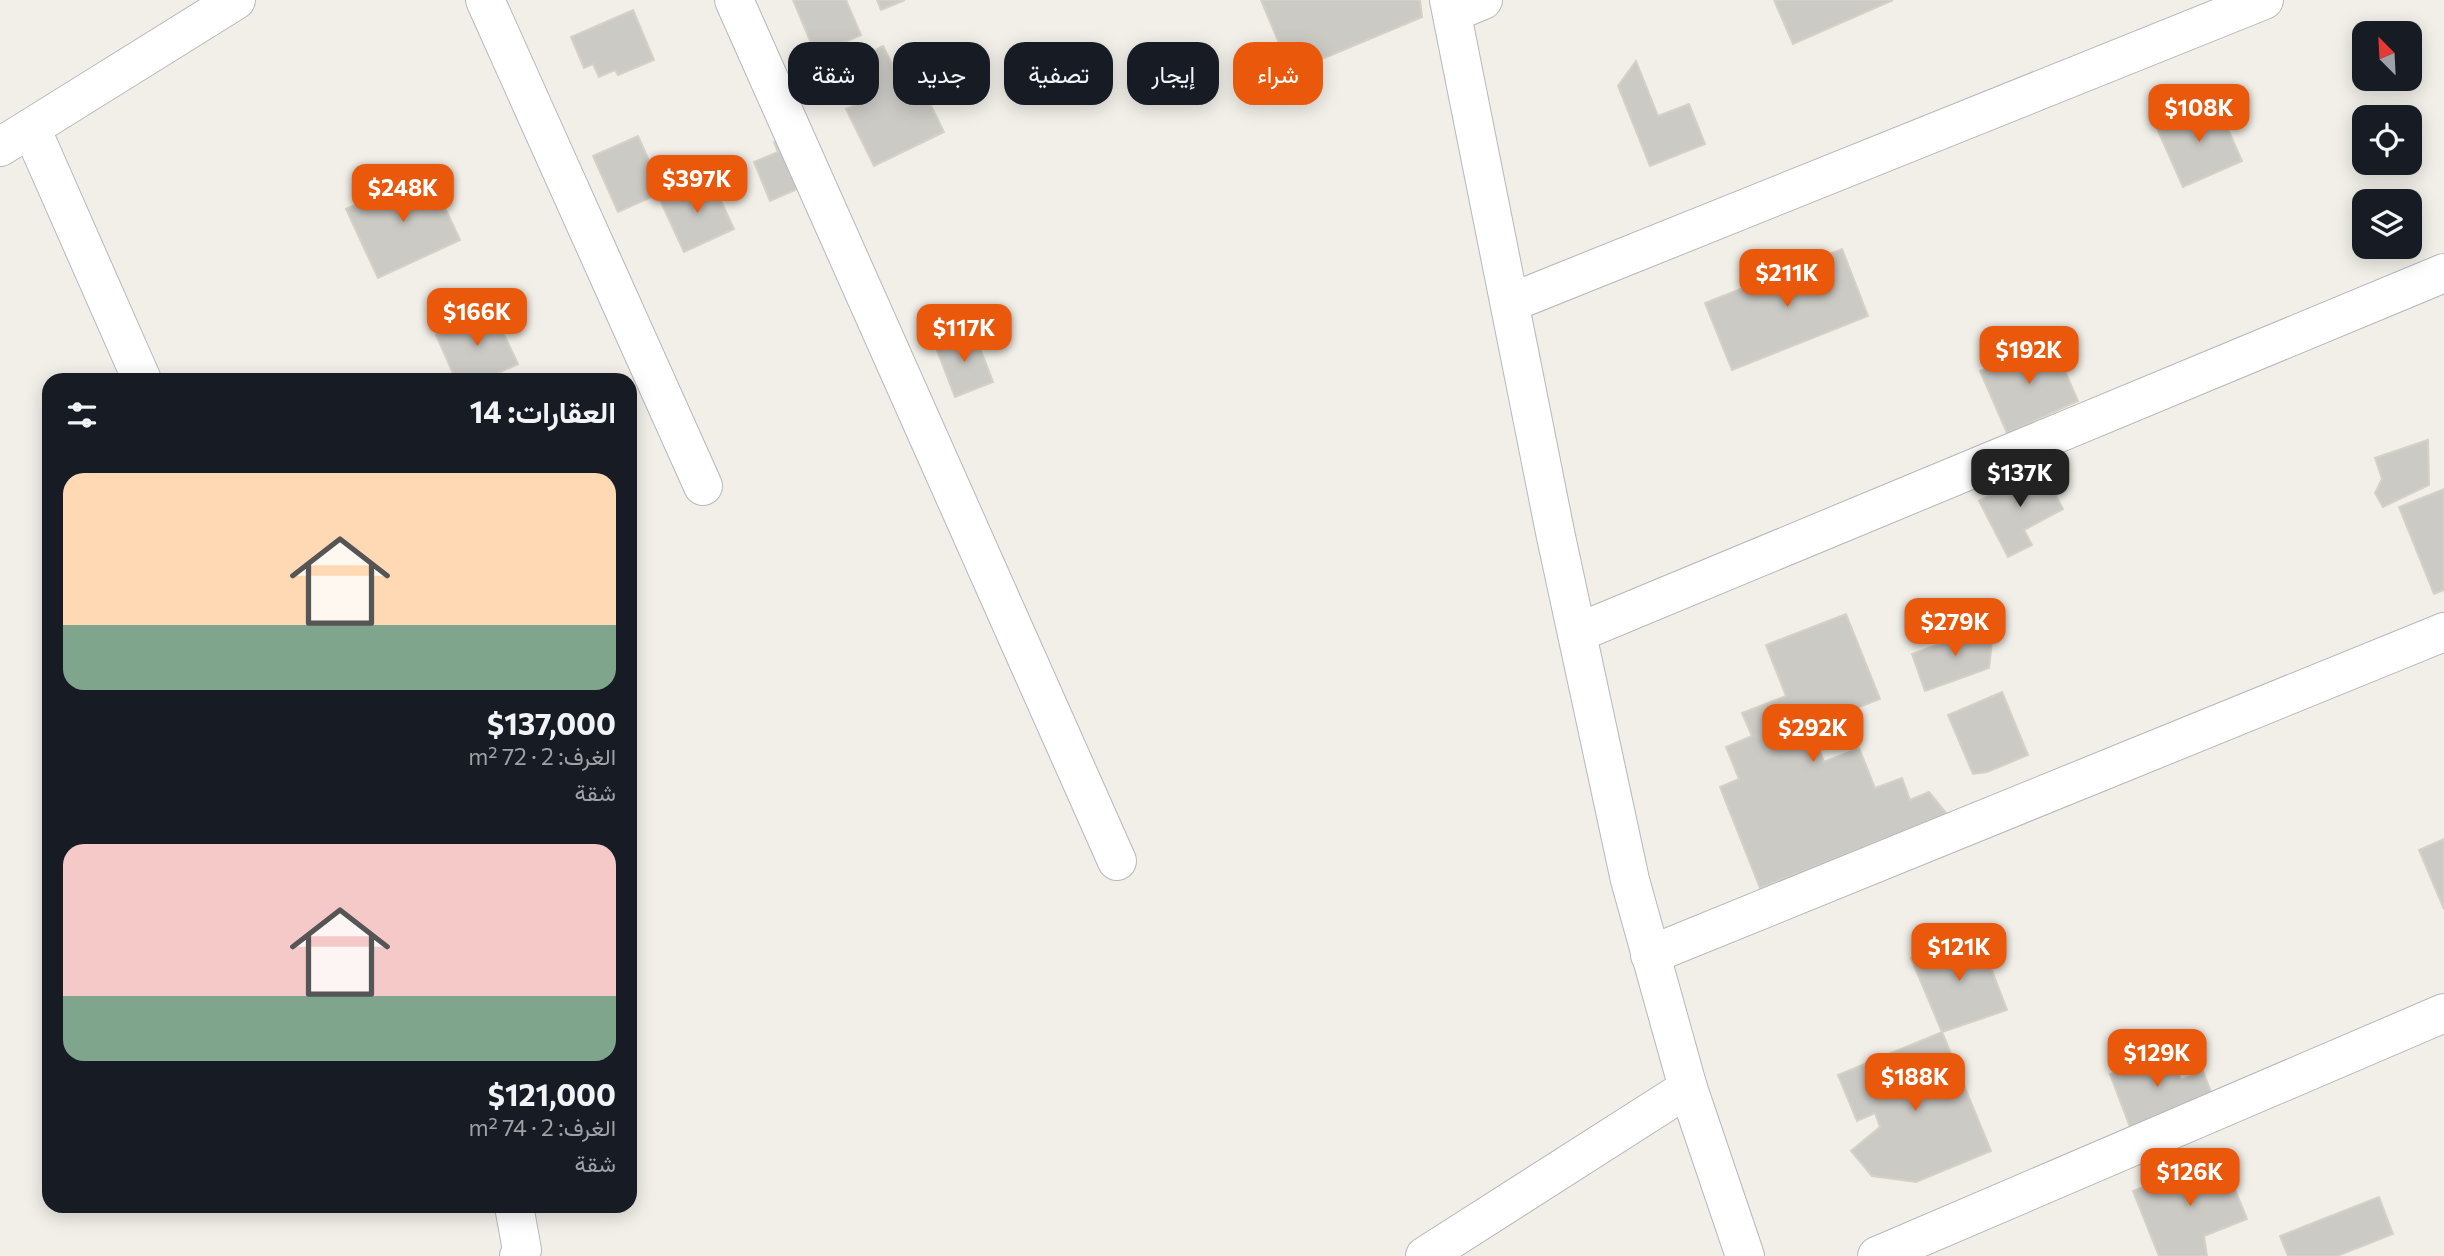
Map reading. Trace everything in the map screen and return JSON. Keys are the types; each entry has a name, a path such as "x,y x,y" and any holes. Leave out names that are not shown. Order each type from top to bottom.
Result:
{"street":[{"path":"138,373 16,138 236,0"},
{"path":"485,0 703,486"},
{"path":"734,0 1117,861"},
{"path":"1510,303 2264,0"},
{"path":"1461,4 1510,303 1630,880 1688,1088 1745,1256"},
{"path":"1577,633 2444,273"},
{"path":"1650,955 2444,632"},
{"path":"1877,1256 2444,1013"},
{"path":"1425,1256 1688,1088"},
{"path":"515,1213 522,1250 519,1256"}],"building":[{"path":"793,0 846,0 861,35 845,42 811,42"},
{"path":"877,0 905,0 881,10"},
{"path":"1261,0 1420,0 1422,17 1323,59 1323,42 1278,42"},
{"path":"1774,0 1893,0 1793,44"},
{"path":"633,10 654,60 618,75 615,70 599,77 593,64 584,68 571,37"},
{"path":"883,46 893,66 893,105 931,105 944,132 874,166 846,109 855,105 879,105 879,48"},
{"path":"1636,61 1658,116 1689,104 1705,144 1650,166 1618,86"},
{"path":"2215,100 2242,161 2183,187 2156,126"},
{"path":"790,134 811,183 770,201 754,162 778,152 774,142"},
{"path":"638,136 663,192 618,212 593,156"},
{"path":"428,171 460,240 378,278 346,209"},
{"path":"710,177 734,229 684,252 660,200"},
{"path":"1842,249 1868,316 1732,370 1705,303"},
{"path":"492,309 518,364 498,373 453,373 436,335"},
{"path":"973,330 993,382 955,397 935,345"},
{"path":"2051,339 2078,401 2007,433 1980,371"},
{"path":"2428,440 2429,485 2383,507 2375,493 2382,479 2375,458"},
{"path":"2041,467 2063,509 2024,530 2032,545 2008,557 1979,501"},
{"path":"2444,489 2444,590 2434,594 2399,507"},
{"path":"1846,614 1880,699 1810,726 1824,762 1859,748 1875,788 1902,778 1910,800 1929,792 1947,814 1760,888 1720,787 1739,779 1726,747 1752,736 1742,713 1786,696 1766,645"},
{"path":"1994,624 1989,668 1925,691 1912,654"},
{"path":"2002,692 2028,755 1987,772 1973,774 1948,715"},
{"path":"2444,839 2444,909 2419,850"},
{"path":"1978,934 2007,1010 1942,1032 1911,958"},
{"path":"1942,1032 1991,1151 1916,1182 1872,1176 1851,1151 1880,1127 1875,1113 1857,1121 1838,1075"},
{"path":"2169,1051 2181,1080 2203,1071 2212,1095 2130,1127 2110,1074"},
{"path":"2221,1155 2247,1219 2204,1236 2207,1256 2159,1256 2133,1191"},
{"path":"2379,1197 2393,1234 2337,1256 2288,1256 2280,1236"}]}
